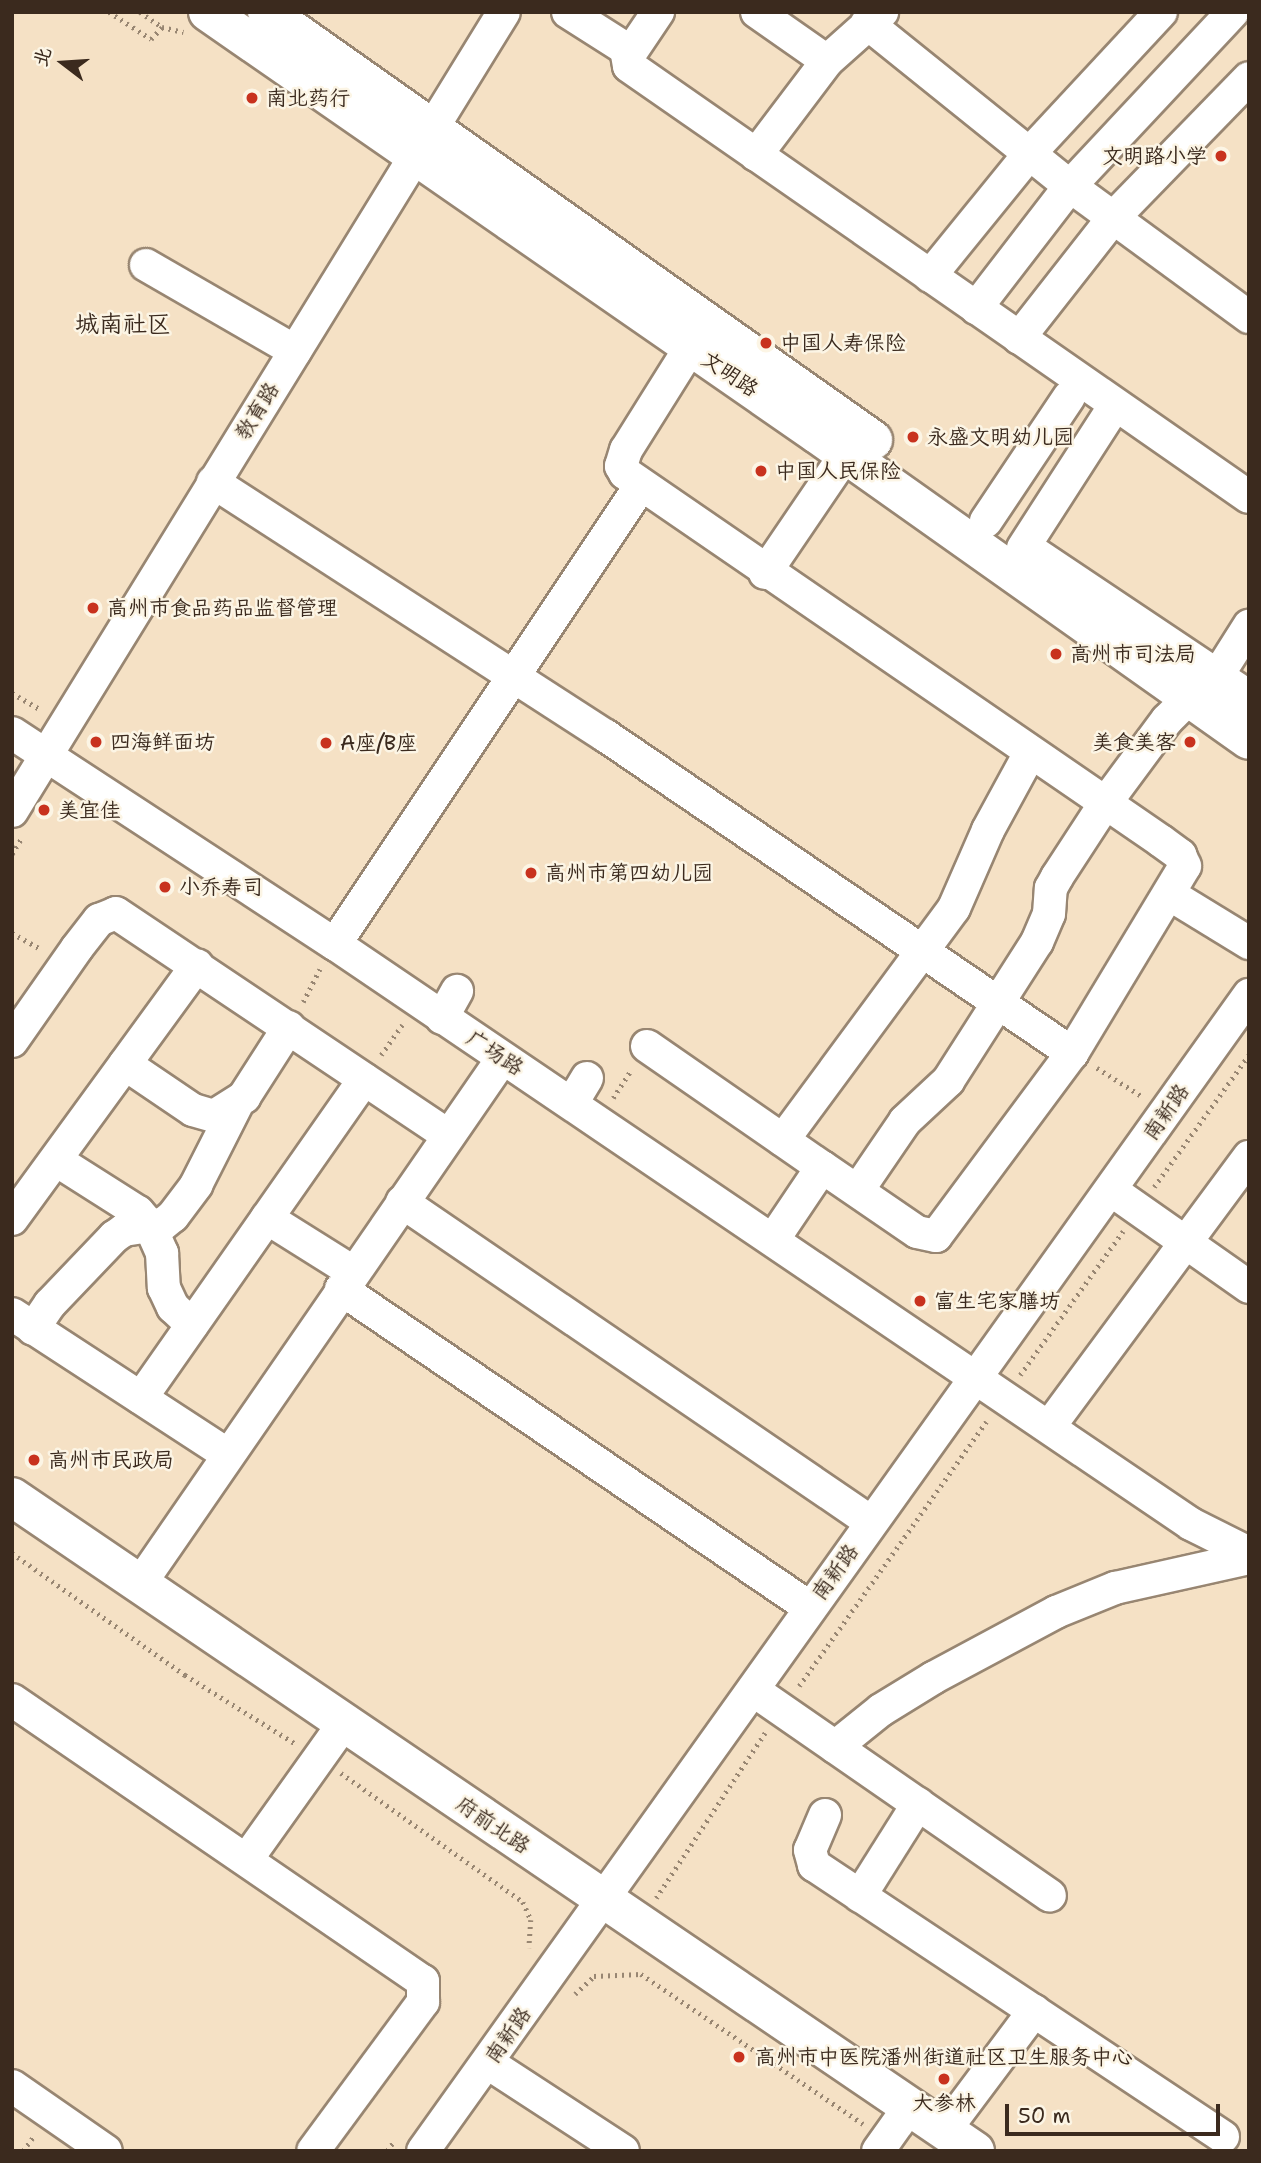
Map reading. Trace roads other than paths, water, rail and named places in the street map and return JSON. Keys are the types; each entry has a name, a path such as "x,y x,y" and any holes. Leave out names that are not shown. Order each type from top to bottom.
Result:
{"main road":[{"name":"文明路","path":"267,12 425,141 690,348 846,454 1203,688 1249,700"},
{"name":"文明路","path":"200,24 425,141 986,522 1203,688 1249,740"},
{"name":"府前北路","path":"16,1507 140,1584 642,1927 960,2140"}],"street":[{"name":"教育路","path":"12,811 504,12"},
{"path":"568,12 629,55"},
{"path":"657,12 629,55 629,66 1249,497"},
{"path":"757,12 827,61"},
{"path":"930,276 1029,154 1161,12"},
{"path":"976,308 1070,186 1233,12"},
{"path":"756,155 827,61 874,18 1029,154 1249,317"},
{"path":"1019,338 1113,218 1249,78"},
{"path":"146,265 295,351"},
{"path":"647,1046 917,1232 936,1236 1072,1053 1185,866 1180,855 765,573 622,470 622,457 690,348"},
{"path":"986,522 1069,397"},
{"path":"1023,548 1115,405"},
{"path":"765,573 846,454"},
{"path":"213,482 514,677 1072,1053"},
{"path":"328,956 641,485"},
{"path":"858,1191 905,1122 948,1081 998,1003 1044,927 1051,888 1104,805 1167,720 1203,688 1249,626"},
{"name":"广场路","path":"12,733 414,1018 502,1059 580,1091 598,1121 977,1375 1191,1524 1249,1555"},
{"path":"783,1140 963,891 985,837 1030,753"},
{"path":"1169,894 1249,943"},
{"path":"12,1041 77,948 106,914 124,916 448,1135"},
{"path":"15,1209 56,1160 197,965"},
{"path":"414,1018 457,991"},
{"name":"南新路","path":"413,2140 488,2063 810,1607 1249,995"},
{"path":"227,1454 19,1323 50,1304 114,1237 173,1216 188,1195 236,1106 289,1027"},
{"path":"140,1584 227,1454 502,1059"},
{"path":"125,1064 193,1110 214,1115 236,1106"},
{"path":"141,1398 364,1079"},
{"path":"1049,1427 1249,1157"},
{"path":"56,1160 138,1212 150,1226 162,1253 164,1288 173,1307 192,1325"},
{"path":"773,1240 822,1167"},
{"path":"1111,1190 1249,1287"},
{"path":"402,1202 871,1522"},
{"path":"267,1218 347,1280 810,1607"},
{"path":"835,1747 881,1710 933,1678 1056,1612 1115,1588 1249,1555"},
{"path":"753,1690 1050,1896"},
{"path":"12,1700 413,1971 424,1984 423,2002 313,2151"},
{"path":"247,1859 344,1723"},
{"path":"860,1896 918,1804"},
{"path":"825,1815 810,1856 814,1865 1223,2137"},
{"path":"960,2140 1034,2011"},
{"path":"488,2063 623,2151"},
{"path":"12,2086 106,2151"},
{"path":"882,2146 910,2106"}],"place":[{"name":"南北药行","path":"252,98"},
{"name":"文明路小学","path":"1221,156"},
{"name":"中国人寿保险","path":"766,343"},
{"name":"永盛文明幼儿园","path":"913,437"},
{"name":"中国人民保险","path":"761,471"},
{"name":"高州市食品药品监督管理","path":"93,608"},
{"name":"高州市司法局","path":"1056,654"},
{"name":"四海鲜面坊","path":"96,742"},
{"name":"美食美客","path":"1190,742"},
{"name":"A座/B座","path":"326,743"},
{"name":"美宜佳","path":"44,810"},
{"name":"高州市第四幼儿园","path":"531,873"},
{"name":"小乔寿司","path":"165,887"},
{"name":"富生宅家膳坊","path":"920,1301"},
{"name":"高州市民政局","path":"34,1460"},
{"name":"高州市中医院潘州街道社区卫生服务中心","path":"739,2057"},
{"name":"大参林","path":"944,2079"}],"district":[{"name":"城南社区","path":"123,325"}]}
